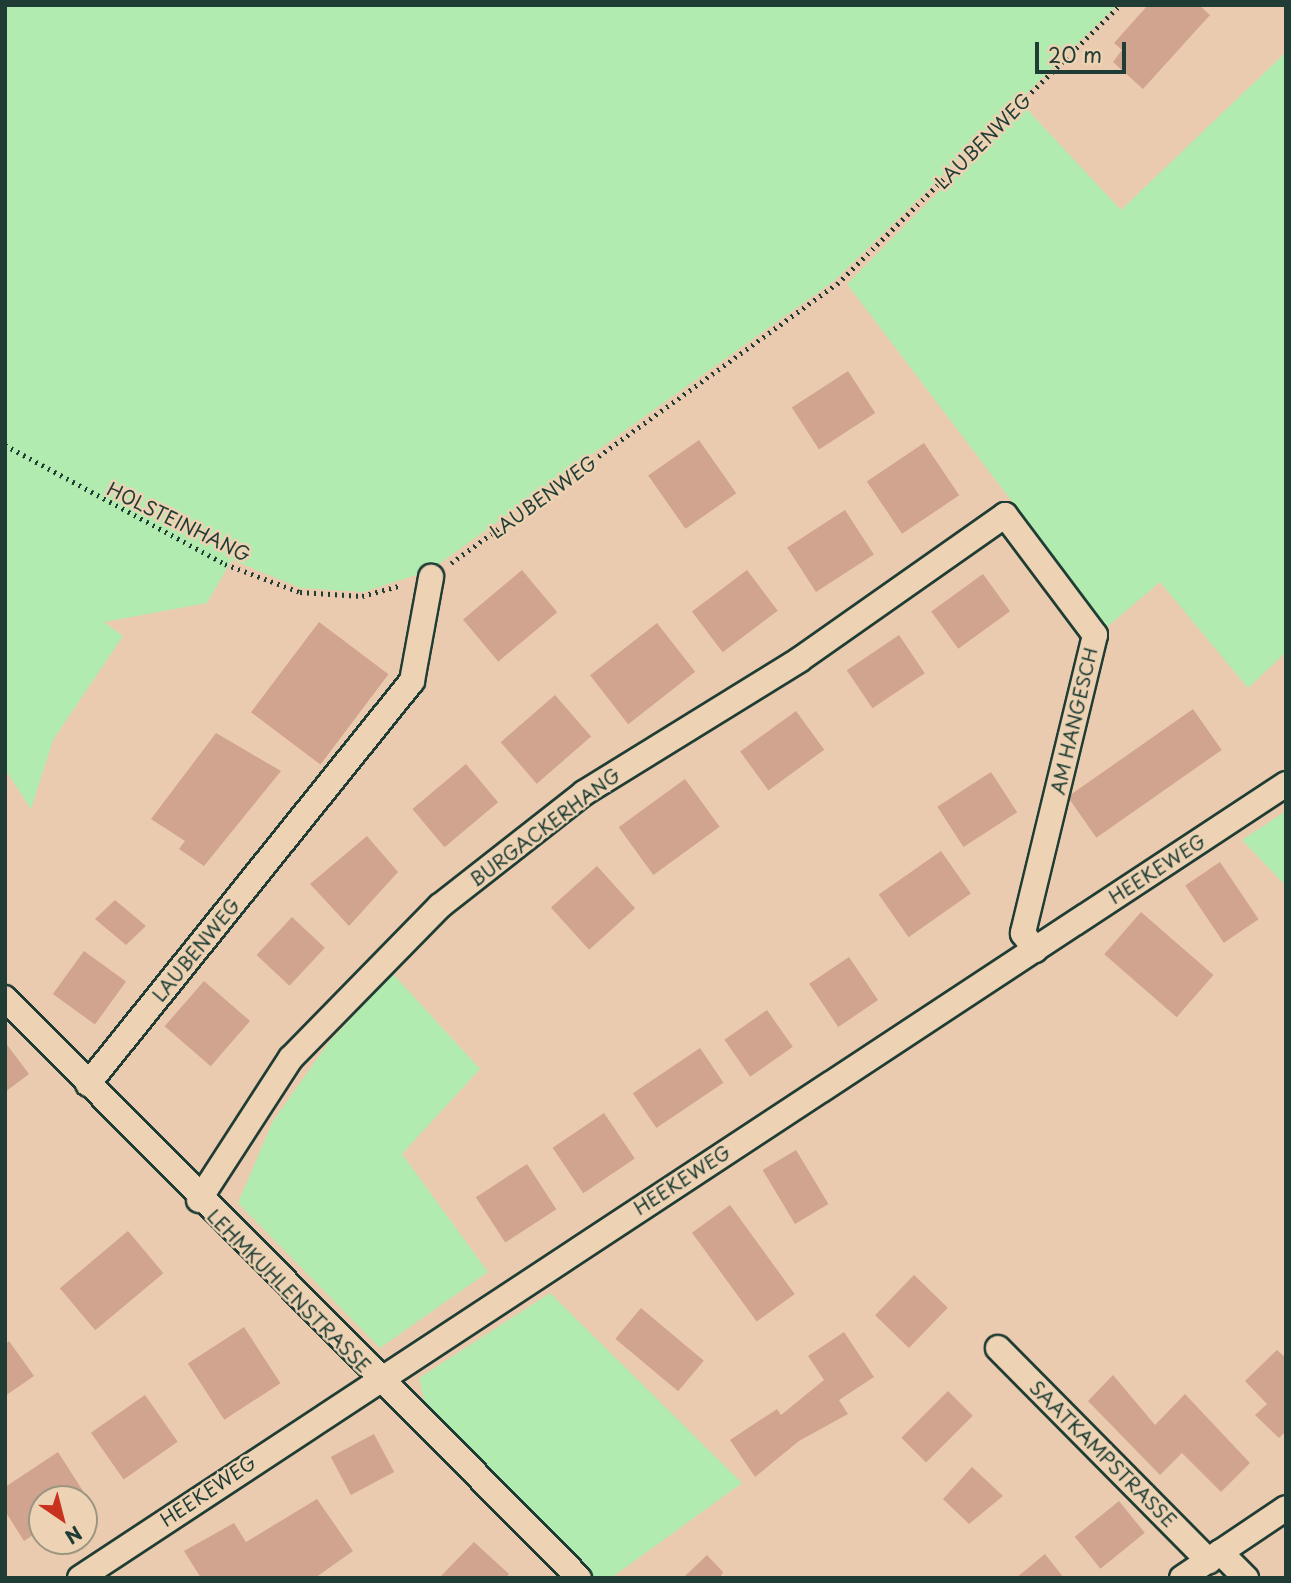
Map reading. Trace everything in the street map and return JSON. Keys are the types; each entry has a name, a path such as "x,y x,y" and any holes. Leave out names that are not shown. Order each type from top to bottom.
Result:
{"street":[{"name":"AM HANGESCH","path":"1005,515 1095,635 1024,933 1035,950"},
{"name":"BURGACKERHANG","path":"199,1200 291,1058 440,906 584,793 799,660 1005,515"},
{"name":"LAUBENWEG","path":"88,1084 412,681 431,577"},
{"name":"HEEKEWEG","path":"80,1578 376,1379 1286,785"},
{"name":"LEHMKUHLENSTRASSE","path":"5,999 376,1379 579,1578"},
{"name":"SAATKAMPSTRASSE","path":"998,1348 1214,1556 1246,1578"},
{"path":"1182,1578 1286,1508"}],"path":[{"name":"LAUBENWEG","path":"431,577 837,285 1120,5"},
{"name":"HOLSTEINHANG","path":"5,445 225,564 300,592 362,596 431,577"}],"green space":[{"path":"5,5 1117,5 834,281 429,571 363,592 301,588 232,560 207,603 104,622 123,636 53,740 31,809 5,769"},
{"path":"1286,52 1286,652 1248,688 1160,582 1107,627 847,284 1024,106 1121,210"},
{"path":"1286,811 1286,886 1242,840"},
{"path":"393,974 480,1069 402,1154 488,1272 380,1348 238,1203 273,1121 329,1042"},
{"path":"550,1293 742,1483 611,1578 591,1578 425,1403 419,1378"}],"building":[{"path":"1148,5 1199,5 1210,15 1143,89 1113,62 1122,50 1114,43"},
{"path":"848,371 875,413 819,449 792,407"},
{"path":"699,440 736,493 685,529 648,476"},
{"path":"924,443 959,495 902,534 867,482"},
{"path":"845,510 874,554 816,592 787,548"},
{"path":"522,570 557,612 498,662 463,619"},
{"path":"747,570 778,611 723,652 692,612"},
{"path":"983,574 1010,611 958,649 931,612"},
{"path":"319,622 388,674 320,765 251,712"},
{"path":"657,623 695,672 628,724 590,675"},
{"path":"899,635 925,673 872,708 847,670"},
{"path":"555,695 591,737 537,784 501,742"},
{"path":"1193,709 1222,750 1096,838 1068,797"},
{"path":"796,711 824,750 768,790 740,752"},
{"path":"216,733 281,771 204,866 179,849 185,841 151,819"},
{"path":"466,764 498,802 445,847 412,809"},
{"path":"991,772 1017,812 963,847 937,807"},
{"path":"685,779 720,827 653,875 619,827"},
{"path":"367,836 398,872 349,926 310,884"},
{"path":"941,851 971,894 909,937 879,895"},
{"path":"1220,862 1259,919 1224,943 1185,885"},
{"path":"597,866 635,908 589,950 551,907"},
{"path":"115,900 146,926 126,945 95,919"},
{"path":"1141,912 1213,975 1177,1017 1104,954"},
{"path":"292,917 325,948 289,986 257,955"},
{"path":"84,951 126,982 95,1024 53,994"},
{"path":"849,957 878,1000 838,1027 809,984"},
{"path":"204,981 250,1021 211,1066 165,1026"},
{"path":"767,1010 793,1047 750,1077 724,1040"},
{"path":"5,1042 29,1074 5,1092"},
{"path":"700,1048 723,1083 656,1128 633,1093"},
{"path":"604,1113 635,1159 583,1193 553,1148"},
{"path":"796,1150 828,1204 795,1224 763,1170"},
{"path":"527,1164 556,1209 505,1243 476,1197"},
{"path":"730,1205 795,1294 757,1322 692,1233"},
{"path":"128,1231 163,1273 95,1330 60,1288"},
{"path":"914,1275 948,1308 909,1348 875,1315"},
{"path":"641,1308 704,1361 678,1391 615,1339"},
{"path":"244,1327 280,1383 224,1420 188,1363"},
{"path":"844,1332 874,1377 839,1400 848,1414 799,1441 755,1477 730,1440 777,1409 781,1415 824,1380 808,1356"},
{"path":"9,1341 34,1376 5,1396 5,1344"},
{"path":"1277,1350 1286,1358 1286,1431 1279,1438 1255,1415 1267,1404 1245,1381"},
{"path":"1113,1375 1155,1425 1185,1394 1250,1463 1221,1492 1182,1453 1160,1475 1088,1401"},
{"path":"948,1391 973,1416 926,1462 901,1438"},
{"path":"145,1395 178,1442 124,1480 91,1433"},
{"path":"374,1434 394,1472 351,1495 331,1457"},
{"path":"58,1452 79,1485 28,1485 28,1538 24,1541 5,1511 5,1487"},
{"path":"972,1467 1003,1496 969,1524 943,1499"},
{"path":"317,1499 353,1551 315,1578 201,1578 184,1551 234,1523 246,1542"},
{"path":"1119,1501 1145,1533 1101,1569 1075,1537"},
{"path":"474,1542 509,1574 506,1578 441,1576"},
{"path":"1045,1554 1064,1578 1016,1578"},
{"path":"707,1555 723,1572 720,1578 683,1578"}]}
